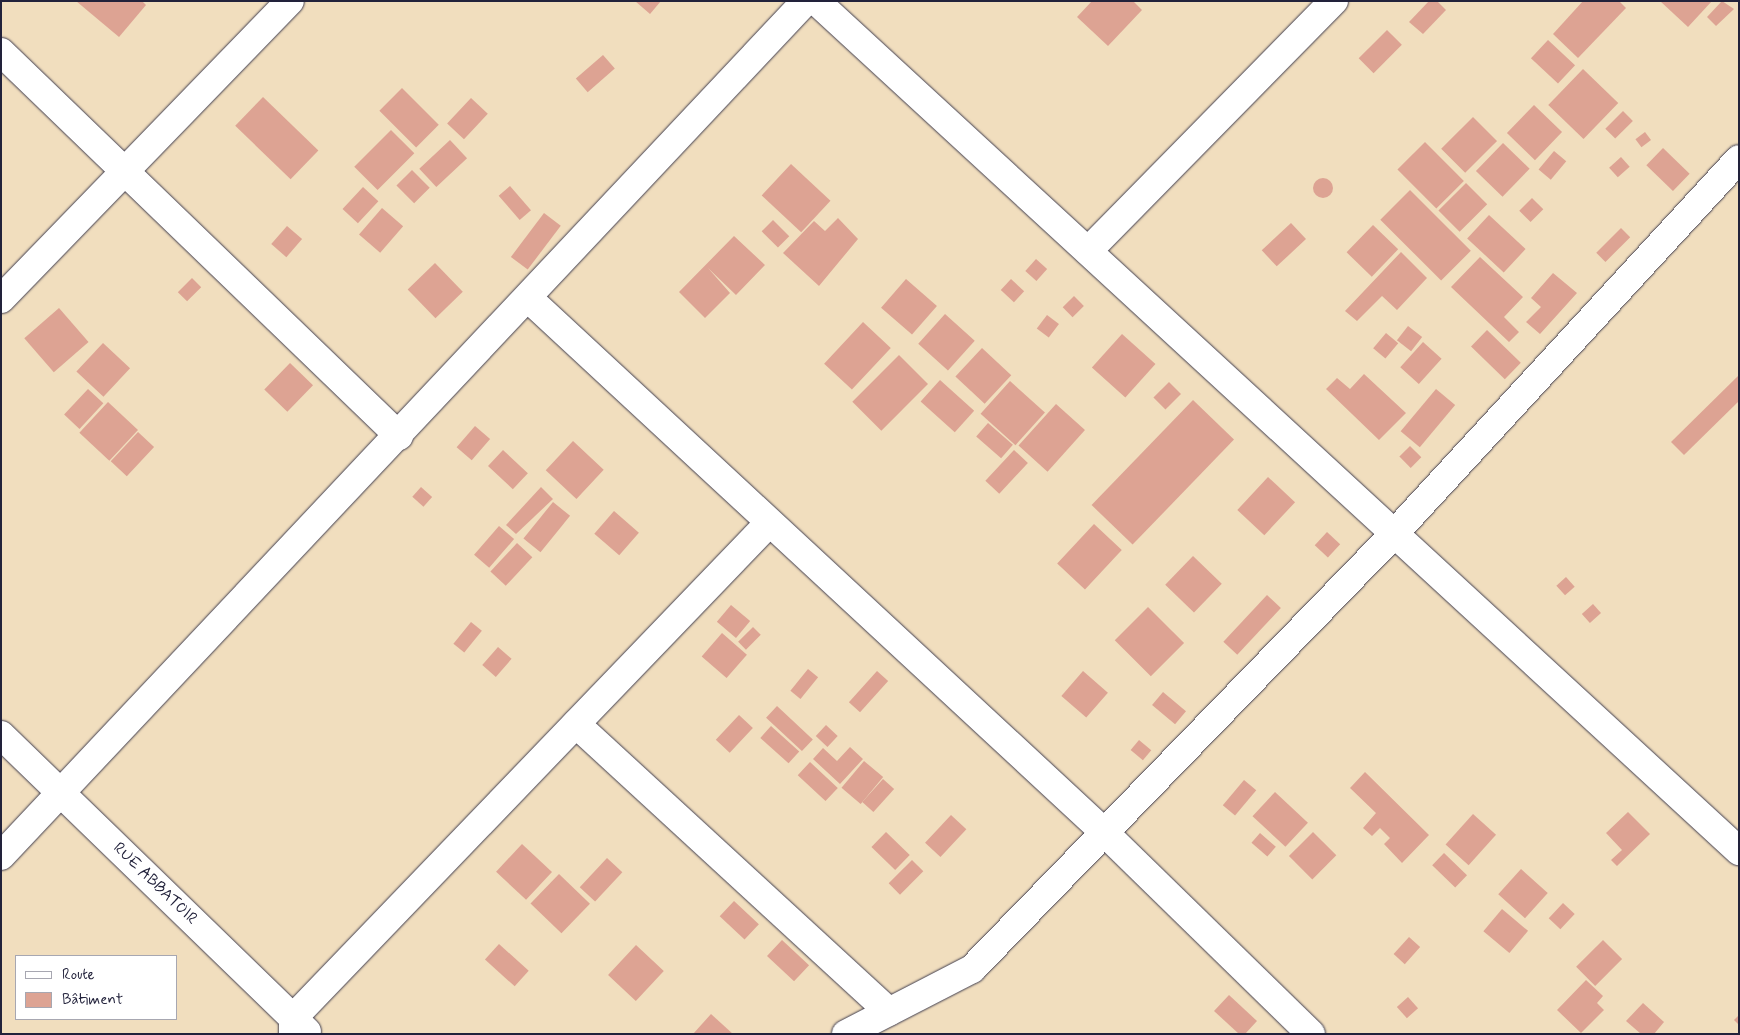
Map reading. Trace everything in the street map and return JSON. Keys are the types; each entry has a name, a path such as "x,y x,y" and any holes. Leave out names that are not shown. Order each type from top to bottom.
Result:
{"street":[{"path":"1,299 290,1"},
{"path":"1,856 59,791 399,436 806,1"},
{"path":"816,1 1088,251 1392,536 1739,852"},
{"path":"1088,251 1334,1"},
{"path":"1,52 399,436"},
{"path":"846,1034 972,969 1392,536 1739,159"},
{"path":"528,298 768,524 1104,832 1311,1034"},
{"path":"298,1029 576,724 768,524"},
{"path":"576,724 889,1012"},
{"name":"RUE ABBATOIR","path":"1,734 298,1029"}],"building":[{"path":"76,1 142,1 146,5 119,37"},
{"path":"635,1 661,1 650,14"},
{"path":"1092,1 1133,1 1142,10 1108,46 1077,17"},
{"path":"1429,1 1437,1 1446,10 1423,34 1409,22"},
{"path":"1583,1 1619,1 1626,8 1578,58 1553,34"},
{"path":"1660,1 1712,1 1688,27"},
{"path":"1722,1 1734,9 1716,26 1707,17"},
{"path":"1387,30 1402,45 1374,73 1359,58"},
{"path":"1548,40 1575,65 1558,84 1531,58"},
{"path":"603,55 615,69 588,92 576,79"},
{"path":"1583,69 1618,103 1584,139 1548,105"},
{"path":"402,88 439,125 416,147 379,111"},
{"path":"263,97 318,150 291,179 235,126"},
{"path":"471,98 488,114 464,139 447,124"},
{"path":"1534,105 1562,132 1535,160 1507,133"},
{"path":"1623,111 1633,121 1615,139 1605,129"},
{"path":"1473,117 1497,141 1465,173 1441,149"},
{"path":"391,130 414,153 378,190 354,167"},
{"path":"1645,132 1651,140 1641,147 1635,139"},
{"path":"450,140 467,158 436,187 419,169"},
{"path":"1425,142 1464,181 1436,208 1397,170"},
{"path":"1503,143 1530,169 1503,197 1476,171"},
{"path":"1663,148 1690,174 1673,191 1646,165"},
{"path":"1554,151 1566,161 1551,180 1539,169"},
{"path":"1621,157 1630,167 1618,177 1609,168"},
{"path":"791,164 830,201 801,232 762,195"},
{"path":"412,170 430,188 414,203 396,186"},
{"path":"1319,178 1327,178 1333,184 1333,192 1327,198 1319,198 1313,192 1313,184"},
{"path":"1466,183 1487,204 1460,232 1438,211"},
{"path":"510,186 531,210 520,220 499,196"},
{"path":"363,187 378,201 358,223 343,209"},
{"path":"1410,190 1471,251 1441,281 1380,220"},
{"path":"1532,198 1543,209 1531,222 1519,211"},
{"path":"382,208 403,226 380,253 359,234"},
{"path":"544,213 561,226 528,270 511,257"},
{"path":"1489,215 1526,249 1504,273 1467,238"},
{"path":"838,218 858,239 819,286 783,253 814,221 825,231"},
{"path":"773,220 789,236 778,248 762,231"},
{"path":"1291,223 1306,239 1277,266 1262,250"},
{"path":"1373,225 1398,249 1372,277 1347,252"},
{"path":"287,226 302,239 286,257 271,244"},
{"path":"1621,228 1630,237 1605,262 1596,253"},
{"path":"734,236 765,265 736,295 708,268 730,293 705,318 679,292"},
{"path":"1401,252 1427,278 1397,310 1382,296 1357,321 1345,311"},
{"path":"1480,257 1523,297 1504,317 1519,332 1509,342 1451,287"},
{"path":"1036,259 1047,269 1036,281 1025,271"},
{"path":"435,263 463,292 435,318 408,289"},
{"path":"1553,273 1577,293 1540,334 1526,322 1541,307 1531,298"},
{"path":"192,278 201,287 187,301 178,292"},
{"path":"906,279 937,306 912,335 881,308"},
{"path":"1011,279 1024,291 1014,302 1001,290"},
{"path":"1074,296 1084,306 1073,317 1063,307"},
{"path":"59,308 89,342 54,372 24,338"},
{"path":"945,314 975,341 948,370 918,344"},
{"path":"1047,315 1059,324 1049,338 1037,329"},
{"path":"863,322 891,348 852,390 824,364"},
{"path":"1408,326 1422,337 1411,351 1397,340"},
{"path":"1487,330 1521,363 1505,379 1471,347"},
{"path":"1386,333 1398,343 1385,359 1373,348"},
{"path":"1122,334 1155,364 1125,398 1092,367"},
{"path":"1423,342 1442,359 1419,384 1400,367"},
{"path":"103,343 130,368 103,397 76,372"},
{"path":"982,348 1011,375 985,404 955,377"},
{"path":"899,355 928,384 881,431 852,402"},
{"path":"290,363 313,385 287,412 264,390"},
{"path":"1364,374 1406,413 1379,440 1326,389 1337,378 1350,389"},
{"path":"1739,375 1739,401 1684,455 1671,442"},
{"path":"940,380 974,411 955,432 921,402"},
{"path":"1010,381 1045,412 1015,445 981,414"},
{"path":"1169,382 1181,394 1165,410 1153,398"},
{"path":"88,389 103,403 79,429 64,415"},
{"path":"1436,389 1455,405 1420,447 1401,431"},
{"path":"1193,400 1234,440 1133,545 1092,505"},
{"path":"108,402 138,430 109,461 79,433"},
{"path":"1056,404 1085,430 1048,472 1019,446"},
{"path":"988,423 1013,445 1001,458 976,437"},
{"path":"475,426 490,439 472,460 457,447"},
{"path":"138,432 154,447 127,476 111,461"},
{"path":"573,441 604,470 576,499 546,470"},
{"path":"1410,446 1421,457 1411,468 1399,457"},
{"path":"503,450 528,473 513,489 488,466"},
{"path":"1014,450 1028,463 999,494 985,481"},
{"path":"1268,477 1295,502 1264,535 1237,510"},
{"path":"421,487 432,497 423,507 412,497"},
{"path":"541,487 553,499 516,534 506,525"},
{"path":"553,502 570,516 541,552 523,539"},
{"path":"614,511 639,533 619,555 594,534"},
{"path":"1094,524 1122,550 1085,589 1057,563"},
{"path":"499,526 514,539 489,568 474,555"},
{"path":"1327,532 1340,544 1328,557 1315,545"},
{"path":"517,543 532,557 506,586 490,572"},
{"path":"1193,556 1222,584 1194,613 1165,585"},
{"path":"1566,577 1575,587 1565,595 1556,586"},
{"path":"1267,595 1281,608 1237,655 1223,642"},
{"path":"1593,604 1601,613 1590,623 1582,614"},
{"path":"731,605 750,621 736,638 717,622"},
{"path":"1148,607 1184,643 1151,676 1115,640"},
{"path":"471,622 482,631 464,653 453,644"},
{"path":"753,627 761,635 746,650 738,642"},
{"path":"722,633 747,655 727,678 702,656"},
{"path":"498,647 512,659 496,677 482,665"},
{"path":"808,669 818,677 800,699 790,691"},
{"path":"877,671 888,681 860,712 849,702"},
{"path":"1083,671 1108,693 1086,718 1061,696"},
{"path":"1163,692 1186,711 1175,724 1152,705"},
{"path":"777,706 813,739 802,751 766,718"},
{"path":"739,715 753,728 730,753 716,740"},
{"path":"826,725 838,736 827,747 816,736"},
{"path":"771,726 799,751 789,763 760,738"},
{"path":"1139,740 1151,750 1143,760 1131,750"},
{"path":"850,747 863,759 840,784 813,759 823,748 837,761"},
{"path":"864,761 883,777 861,804 842,788"},
{"path":"810,762 838,788 826,801 798,775"},
{"path":"1365,772 1429,835 1402,863 1384,844 1390,838 1380,828 1372,836 1363,828 1376,813 1350,788"},
{"path":"883,779 894,789 873,812 862,802"},
{"path":"1244,780 1256,790 1235,816 1223,805"},
{"path":"1275,792 1308,823 1285,847 1252,816"},
{"path":"1628,812 1650,834 1617,866 1611,860 1622,850 1606,833"},
{"path":"1473,814 1496,835 1469,865 1446,844"},
{"path":"951,815 966,829 940,857 925,843"},
{"path":"886,832 910,855 895,870 871,847"},
{"path":"1313,832 1336,855 1312,879 1289,856"},
{"path":"1260,833 1276,847 1267,857 1251,843"},
{"path":"522,844 552,872 526,900 496,872"},
{"path":"1444,853 1467,875 1455,887 1432,865"},
{"path":"607,858 622,872 595,902 580,887"},
{"path":"912,860 923,871 900,895 889,883"},
{"path":"1521,869 1548,893 1525,918 1498,894"},
{"path":"559,874 590,904 561,933 531,903"},
{"path":"734,901 759,924 745,940 720,916"},
{"path":"1563,903 1575,914 1560,929 1549,918"},
{"path":"1502,909 1528,931 1509,953 1483,931"},
{"path":"1409,937 1420,947 1405,964 1394,954"},
{"path":"782,940 809,965 794,981 767,956"},
{"path":"1603,940 1622,959 1595,986 1576,967"},
{"path":"499,944 529,971 515,986 485,960"},
{"path":"636,945 664,971 636,1001 608,975"},
{"path":"1586,980 1603,996 1597,1003 1604,1010 1581,1033 1557,1010"},
{"path":"1229,995 1257,1021 1245,1034 1239,1034 1214,1011"},
{"path":"1408,997 1418,1008 1407,1018 1397,1007"},
{"path":"1643,1003 1664,1022 1654,1034 1641,1034 1626,1021"},
{"path":"711,1014 733,1034 693,1034"},
{"path":"1739,1015 1739,1025 1734,1020"}]}
